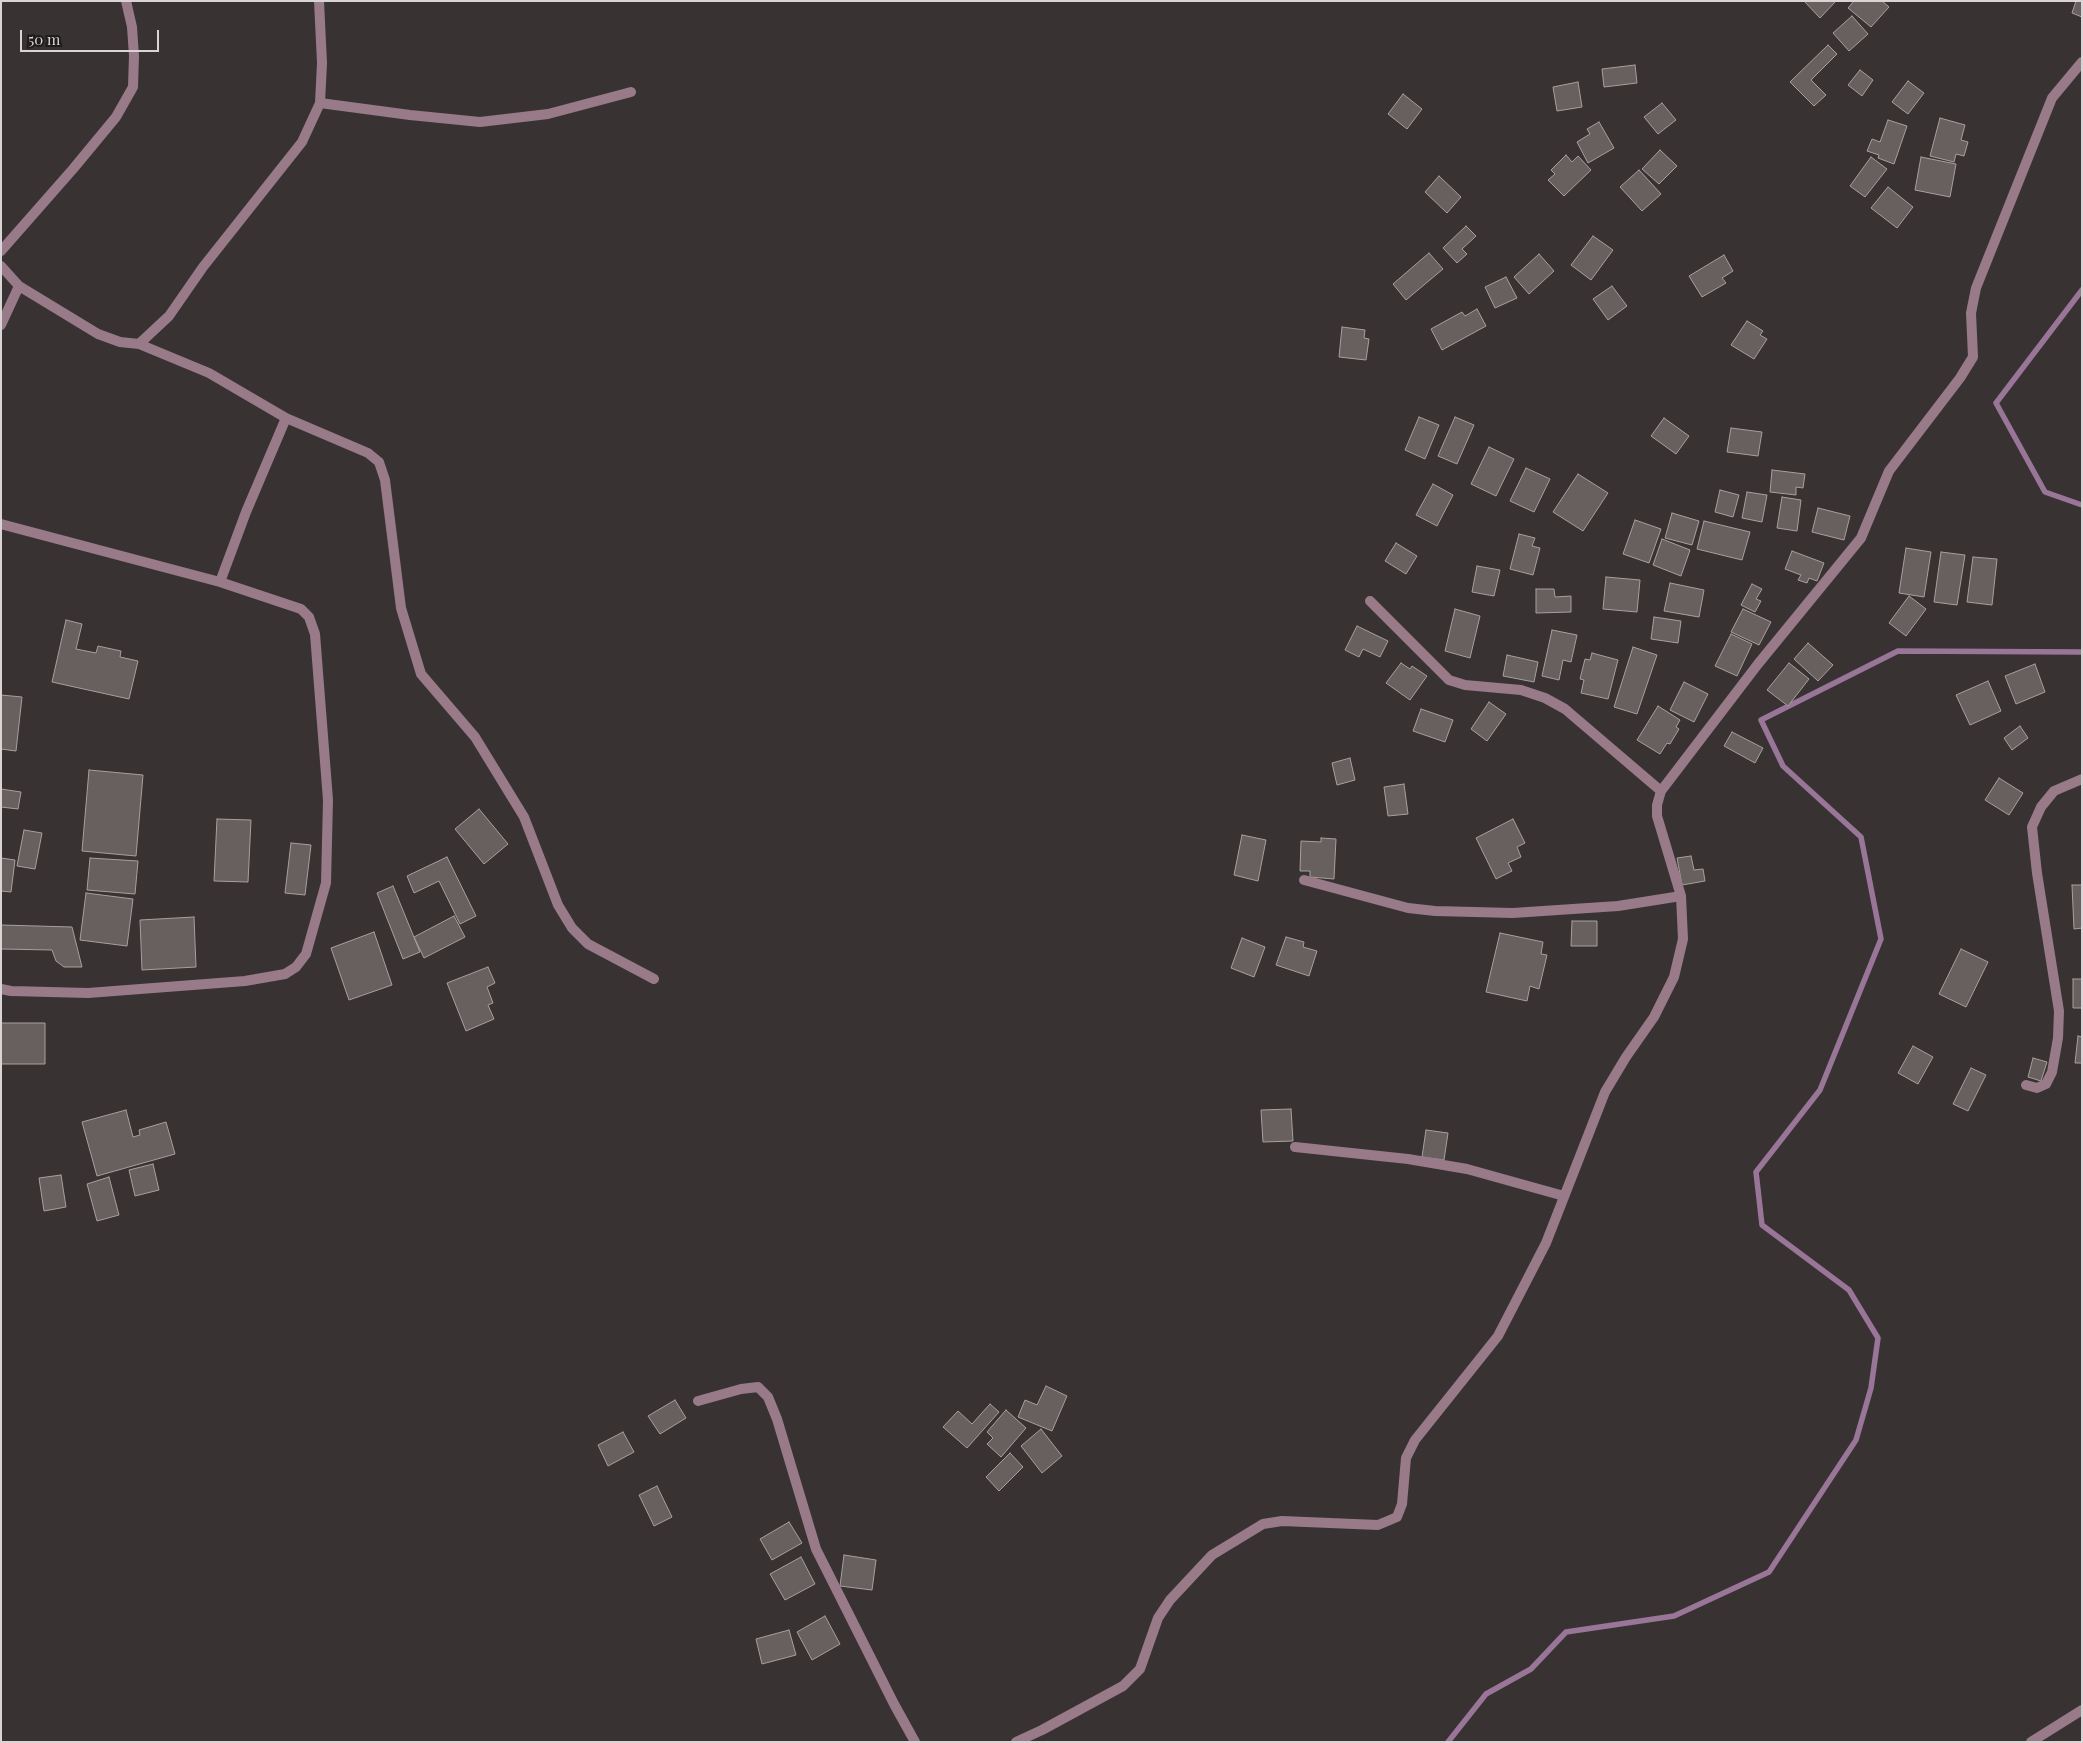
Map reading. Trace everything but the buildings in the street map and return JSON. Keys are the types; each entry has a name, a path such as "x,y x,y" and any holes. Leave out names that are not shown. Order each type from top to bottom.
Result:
{"street":[{"path":"1,251 116,117 133,87 134,56 132,27 126,1"},
{"path":"139,344 169,316 203,267 302,142 320,103 322,63 319,1"},
{"path":"1016,1742 1123,1686 1140,1669 1158,1618 1170,1600 1212,1555 1263,1524 1282,1521 1378,1525 1396,1517 1402,1504 1406,1458 1415,1440 1498,1336 1546,1243 1605,1092 1654,1016 1674,978 1683,939 1681,896 1657,816 1662,790 1758,664 1861,538 1889,470 1960,378 1973,357 1971,313 1976,288 2052,98 2082,62"},
{"path":"320,103 480,122 548,114 631,92"},
{"path":"1,266 19,286 98,334 120,342 139,344 209,373 286,418 368,453 378,462 385,480 401,608 421,674 474,737 524,817 558,905 572,928 588,944 654,979"},
{"path":"1,325 19,286"},
{"path":"220,582 246,512 286,418"},
{"path":"1,524 220,582 301,609 309,616 315,634 328,800 326,884 306,954 296,967 286,974 245,982 88,993 11,991 1,989"},
{"path":"1370,601 1449,680 1465,685 1521,690 1545,698 1565,709 1662,790"},
{"path":"2026,1085 2037,1088 2046,1084 2052,1072 2058,1038 2059,1011 2036,872 2032,827 2040,807 2054,791 2082,779"},
{"path":"1304,880 1408,908 1435,910 1513,913 1618,906 1681,896"},
{"path":"1295,1147 1408,1159 1467,1169 1564,1196"},
{"path":"698,1402 741,1389 758,1387 768,1397 777,1419 816,1549 894,1704 916,1742"},
{"path":"2032,1742 2082,1710"}],"waterway":[{"path":"2082,290 1996,403 2045,492 2082,505"},
{"path":"1448,1742 1486,1694 1531,1669 1566,1632 1674,1616 1769,1572 1856,1440 1871,1388 1878,1338 1849,1290 1762,1225 1756,1172 1820,1090 1881,939 1861,837 1783,766 1761,720 1898,651 2082,652"}]}
